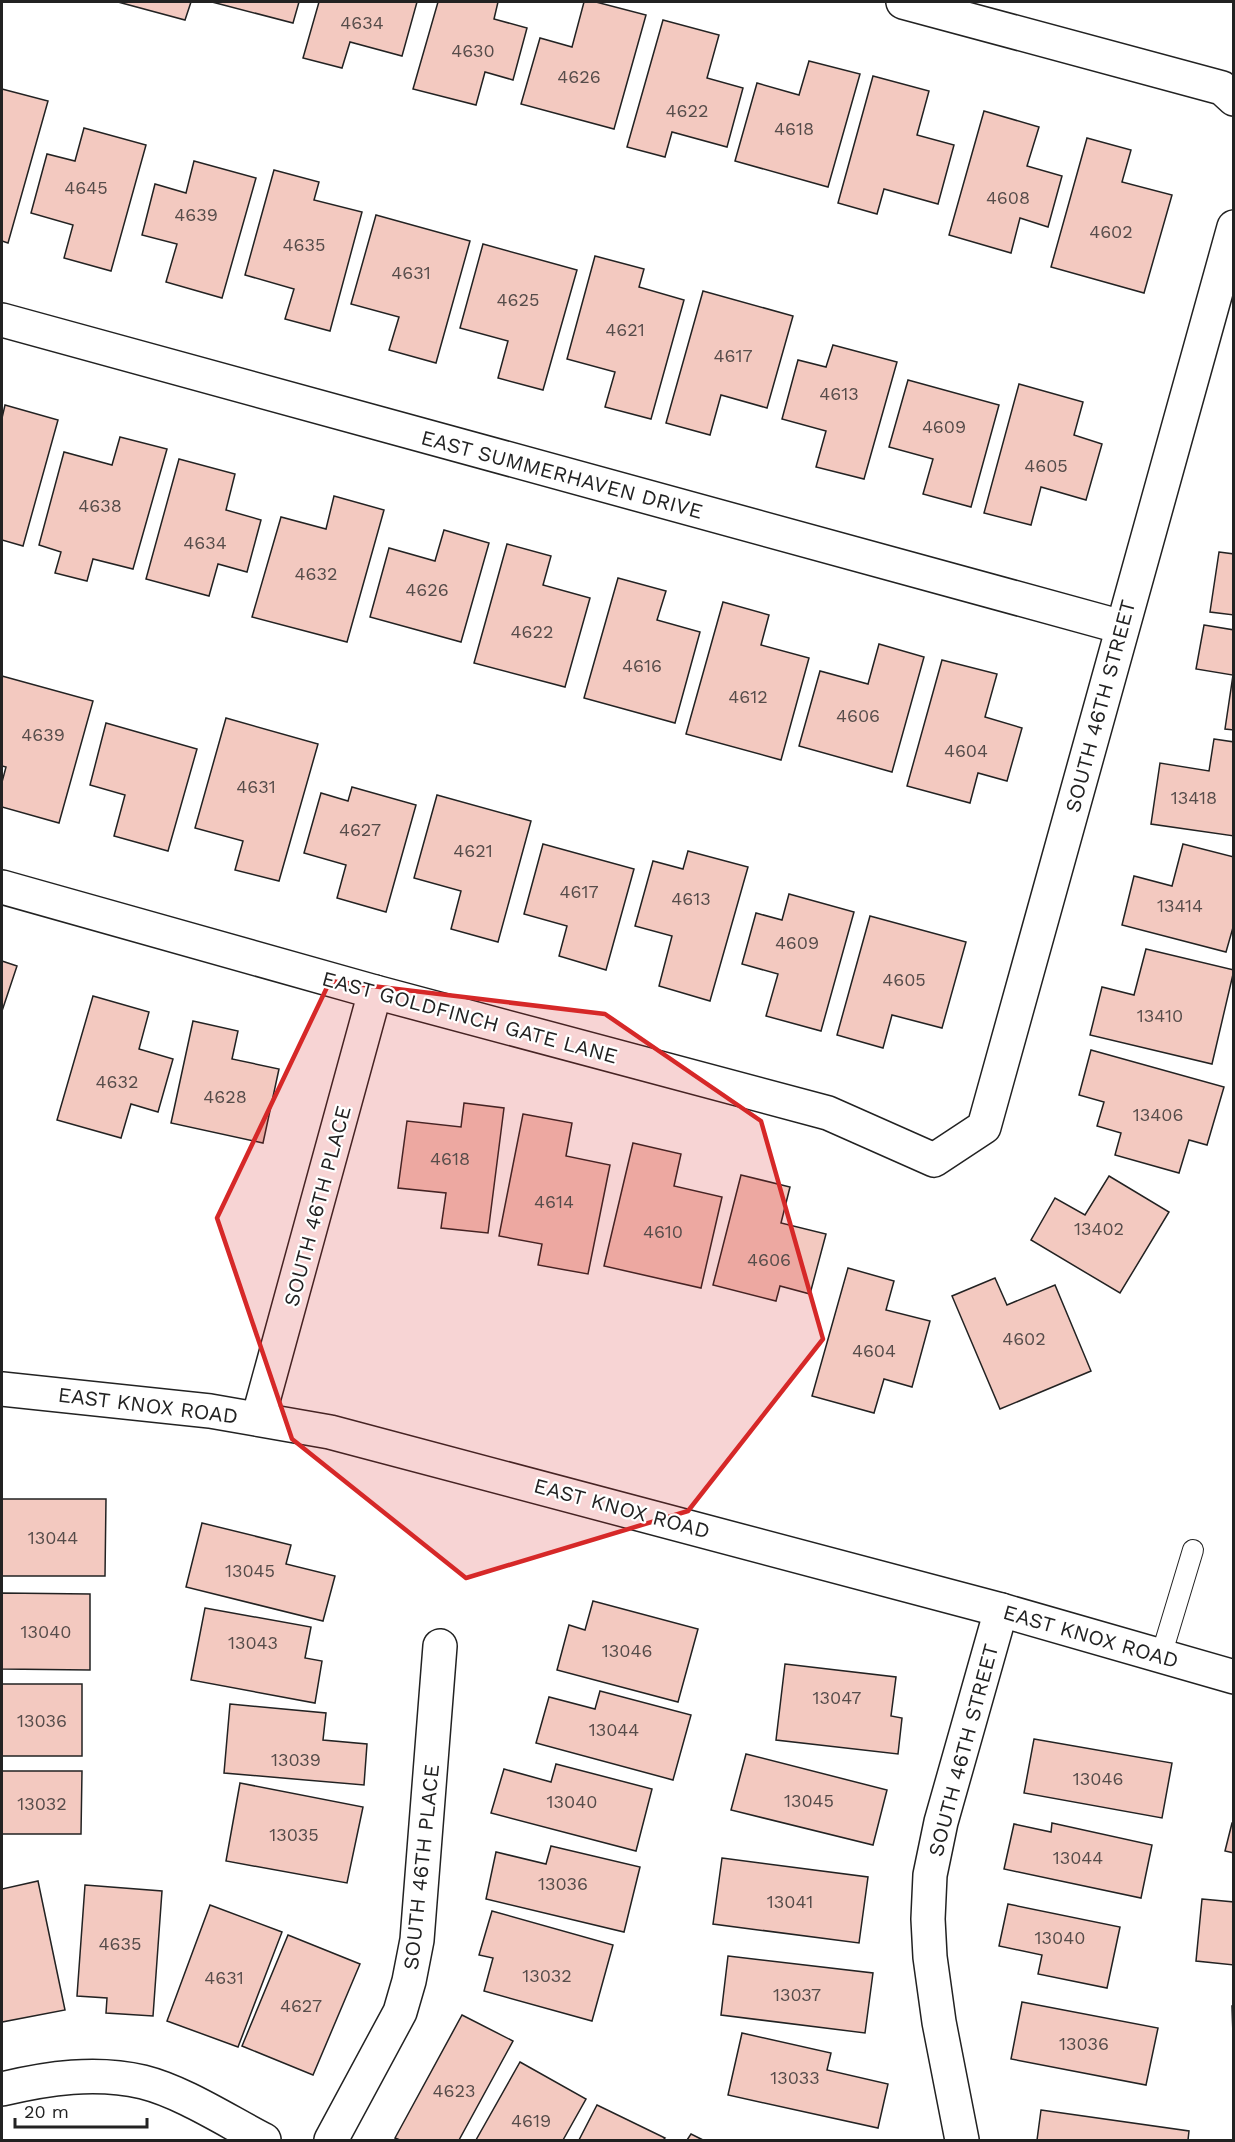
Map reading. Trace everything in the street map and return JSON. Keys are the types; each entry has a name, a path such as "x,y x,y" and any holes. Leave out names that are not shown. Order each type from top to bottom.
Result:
{"street":[{"path":"903,2 1222,88 1233,99"},
{"name":"SOUTH 46TH STREET","path":"934,1160 984,1127 1233,227"},
{"name":"EAST SUMMERHAVEN DRIVE","path":"2,320 1122,627"},
{"name":"EAST GOLDFINCH GATE LANE","path":"2,887 375,992 828,1113 934,1160"},
{"name":"SOUTH 46TH PLACE","path":"258,1419 375,992"},
{"name":"EAST KNOX ROAD","path":"2,1389 210,1410 330,1432 466,1466 1001,1610 1233,1677"},
{"name":"SOUTH 46TH STREET","path":"962,2140 939,2022 930,1958 928,1919 930,1875 941,1822 1001,1610"},
{"name":"SOUTH 46TH PLACE","path":"331,2140 400,2012 410,1981 417,1940 440,1646"},
{"path":"2,2089 42,2080 86,2077 145,2082 189,2101 264,2140"}],"lane":[{"path":"1161,1656 1193,1550"}],"highlighted area":[{"path":"330,981 605,1014 761,1121 823,1339 688,1511 466,1578 292,1439 217,1218"}],"building":[{"path":"118,2 191,2 185,20"},
{"path":"212,2 299,2 293,23"},
{"path":"319,2 417,2 402,56 350,42 342,68 303,58"},
{"path":"438,2 498,2 494,19 527,28 513,80 485,72 476,105 413,89"},
{"path":"584,2 596,2 646,15 614,129 521,104 540,38 572,47"},
{"path":"663,20 719,35 707,78 743,88 727,147 672,132 665,157 627,147"},
{"path":"809,61 860,74 828,187 735,161 757,83 799,95"},
{"path":"873,76 929,91 917,135 954,145 938,204 884,189 877,214 838,203"},
{"path":"2,89 48,101 8,243 2,241"},
{"path":"984,111 1039,127 1027,166 1062,176 1048,227 1020,218 1011,253 949,235"},
{"path":"84,128 146,145 111,271 64,258 73,225 31,213 47,154 75,161"},
{"path":"1087,138 1131,150 1122,182 1172,195 1144,293 1051,267"},
{"path":"194,161 256,178 222,298 166,282 177,244 142,235 155,184 186,193"},
{"path":"274,170 319,182 314,200 362,212 330,331 285,319 294,289 245,275"},
{"path":"376,215 470,241 436,363 389,350 399,317 351,304"},
{"path":"483,244 577,270 543,390 498,378 508,341 460,328"},
{"path":"595,256 644,269 639,287 684,300 651,419 605,407 615,372 567,359"},
{"path":"703,291 793,316 767,408 721,395 710,435 666,423"},
{"path":"833,345 897,362 864,479 816,467 826,431 782,419 798,360 826,367"},
{"path":"908,380 999,405 971,507 923,494 933,459 889,447"},
{"path":"1019,384 1083,402 1074,435 1102,444 1086,500 1041,487 1031,525 984,513"},
{"path":"5,405 58,420 23,546 2,540 2,418"},
{"path":"120,437 167,449 133,569 93,559 87,581 55,573 61,552 39,545 64,452 112,465"},
{"path":"179,459 235,474 226,510 261,520 247,572 218,564 209,596 146,579"},
{"path":"334,496 384,510 347,642 252,617 281,517 326,529"},
{"path":"444,530 489,543 461,642 370,617 389,548 435,561"},
{"path":"507,544 551,556 543,585 590,598 565,687 474,663"},
{"path":"1219,552 1234,554 1234,615 1210,612"},
{"path":"618,578 666,591 657,620 700,632 675,723 584,698"},
{"path":"723,602 769,615 761,645 809,658 781,760 686,734"},
{"path":"1204,625 1234,630 1234,730 1225,729 1233,675 1196,669"},
{"path":"879,644 924,657 892,772 799,746 820,671 868,684"},
{"path":"942,660 997,674 985,717 1022,728 1007,781 978,773 970,803 907,786"},
{"path":"2,676 93,701 59,823 2,807 2,782 6,767 2,766"},
{"path":"226,718 318,744 279,881 235,870 243,841 195,828"},
{"path":"106,723 197,749 168,851 114,836 125,795 90,785"},
{"path":"1214,739 1234,742 1234,836 1151,824 1160,763 1209,771"},
{"path":"352,787 416,805 386,912 337,898 346,865 304,853 321,793 348,801"},
{"path":"437,795 531,821 498,942 451,929 461,891 414,878"},
{"path":"543,844 634,869 606,970 559,956 567,926 524,914"},
{"path":"1183,844 1234,857 1234,924 1226,952 1122,925 1134,876 1172,886"},
{"path":"688,851 748,867 710,1001 659,986 672,936 635,926 653,861 683,869"},
{"path":"789,894 854,912 821,1031 766,1016 778,974 742,964 756,913 782,920"},
{"path":"870,916 966,942 942,1028 892,1015 883,1048 837,1035"},
{"path":"1146,949 1234,970 1212,1064 1090,1035 1102,987 1134,995"},
{"path":"2,961 17,966 2,1011"},
{"path":"93,996 149,1012 139,1049 173,1059 158,1112 131,1104 121,1138 57,1120"},
{"path":"193,1021 238,1031 232,1059 279,1069 263,1143 171,1123"},
{"path":"1091,1050 1224,1087 1207,1145 1189,1140 1179,1173 1115,1155 1121,1133 1097,1126 1104,1102 1079,1095"},
{"path":"464,1103 504,1108 488,1233 441,1228 446,1193 398,1188 407,1121 461,1127"},
{"path":"523,1114 572,1123 566,1156 610,1165 588,1274 538,1265 542,1244 499,1236"},
{"path":"633,1143 681,1154 674,1186 722,1197 701,1288 604,1266"},
{"path":"741,1175 790,1187 781,1223 826,1234 810,1294 780,1286 776,1301 713,1285"},
{"path":"1109,1176 1169,1212 1120,1293 1031,1240 1055,1198 1085,1215"},
{"path":"848,1268 894,1281 886,1310 930,1321 912,1387 884,1379 874,1413 812,1396"},
{"path":"995,1278 1007,1305 1055,1285 1091,1371 1000,1409 952,1296"},
{"path":"2,1499 106,1499 105,1576 2,1576"},
{"path":"202,1523 291,1545 286,1564 335,1576 323,1621 186,1587"},
{"path":"2,1593 90,1594 90,1670 2,1669"},
{"path":"593,1601 698,1629 678,1702 557,1670 569,1625 585,1630"},
{"path":"205,1608 311,1627 305,1658 322,1661 315,1703 191,1680"},
{"path":"785,1664 896,1677 891,1716 902,1718 898,1754 776,1740"},
{"path":"2,1684 82,1684 82,1756 2,1756"},
{"path":"600,1691 691,1715 673,1780 536,1743 549,1697 595,1709"},
{"path":"230,1704 326,1713 323,1740 367,1744 364,1785 224,1773"},
{"path":"1034,1739 1172,1763 1162,1818 1024,1793"},
{"path":"746,1754 887,1790 873,1845 731,1810"},
{"path":"556,1764 652,1789 636,1851 491,1813 504,1769 551,1782"},
{"path":"2,1771 82,1771 81,1834 2,1834"},
{"path":"240,1783 363,1807 347,1883 226,1861"},
{"path":"1052,1823 1152,1845 1141,1898 1004,1869 1014,1824 1051,1832"},
{"path":"1232,1823 1234,1823 1234,1853 1225,1851"},
{"path":"551,1846 640,1867 624,1932 486,1899 496,1852 546,1864"},
{"path":"722,1858 868,1877 859,1943 713,1924"},
{"path":"38,1881 65,2010 2,2022 2,1889"},
{"path":"85,1885 162,1891 153,2016 106,2013 107,1998 77,1996"},
{"path":"1202,1899 1234,1902 1234,1965 1196,1961"},
{"path":"1008,1904 1120,1927 1107,1988 1038,1974 1042,1955 999,1946"},
{"path":"210,1905 282,1932 238,2047 167,2021"},
{"path":"492,1911 613,1945 592,2021 484,1991 493,1958 479,1955"},
{"path":"288,1935 360,1964 313,2075 242,2046"},
{"path":"728,1956 873,1973 865,2033 721,2015"},
{"path":"1022,2002 1158,2028 1146,2085 1011,2059"},
{"path":"1232,2006 1234,2006 1234,2065"},
{"path":"462,2015 513,2041 459,2140 400,2140 395,2138"},
{"path":"742,2033 831,2053 827,2070 888,2084 878,2128 728,2095"},
{"path":"520,2062 586,2099 563,2140 476,2140"},
{"path":"597,2105 665,2138 663,2140 579,2140"},
{"path":"1041,2110 1189,2131 1188,2140 1037,2140"},
{"path":"691,2134 703,2140 687,2140"}]}
